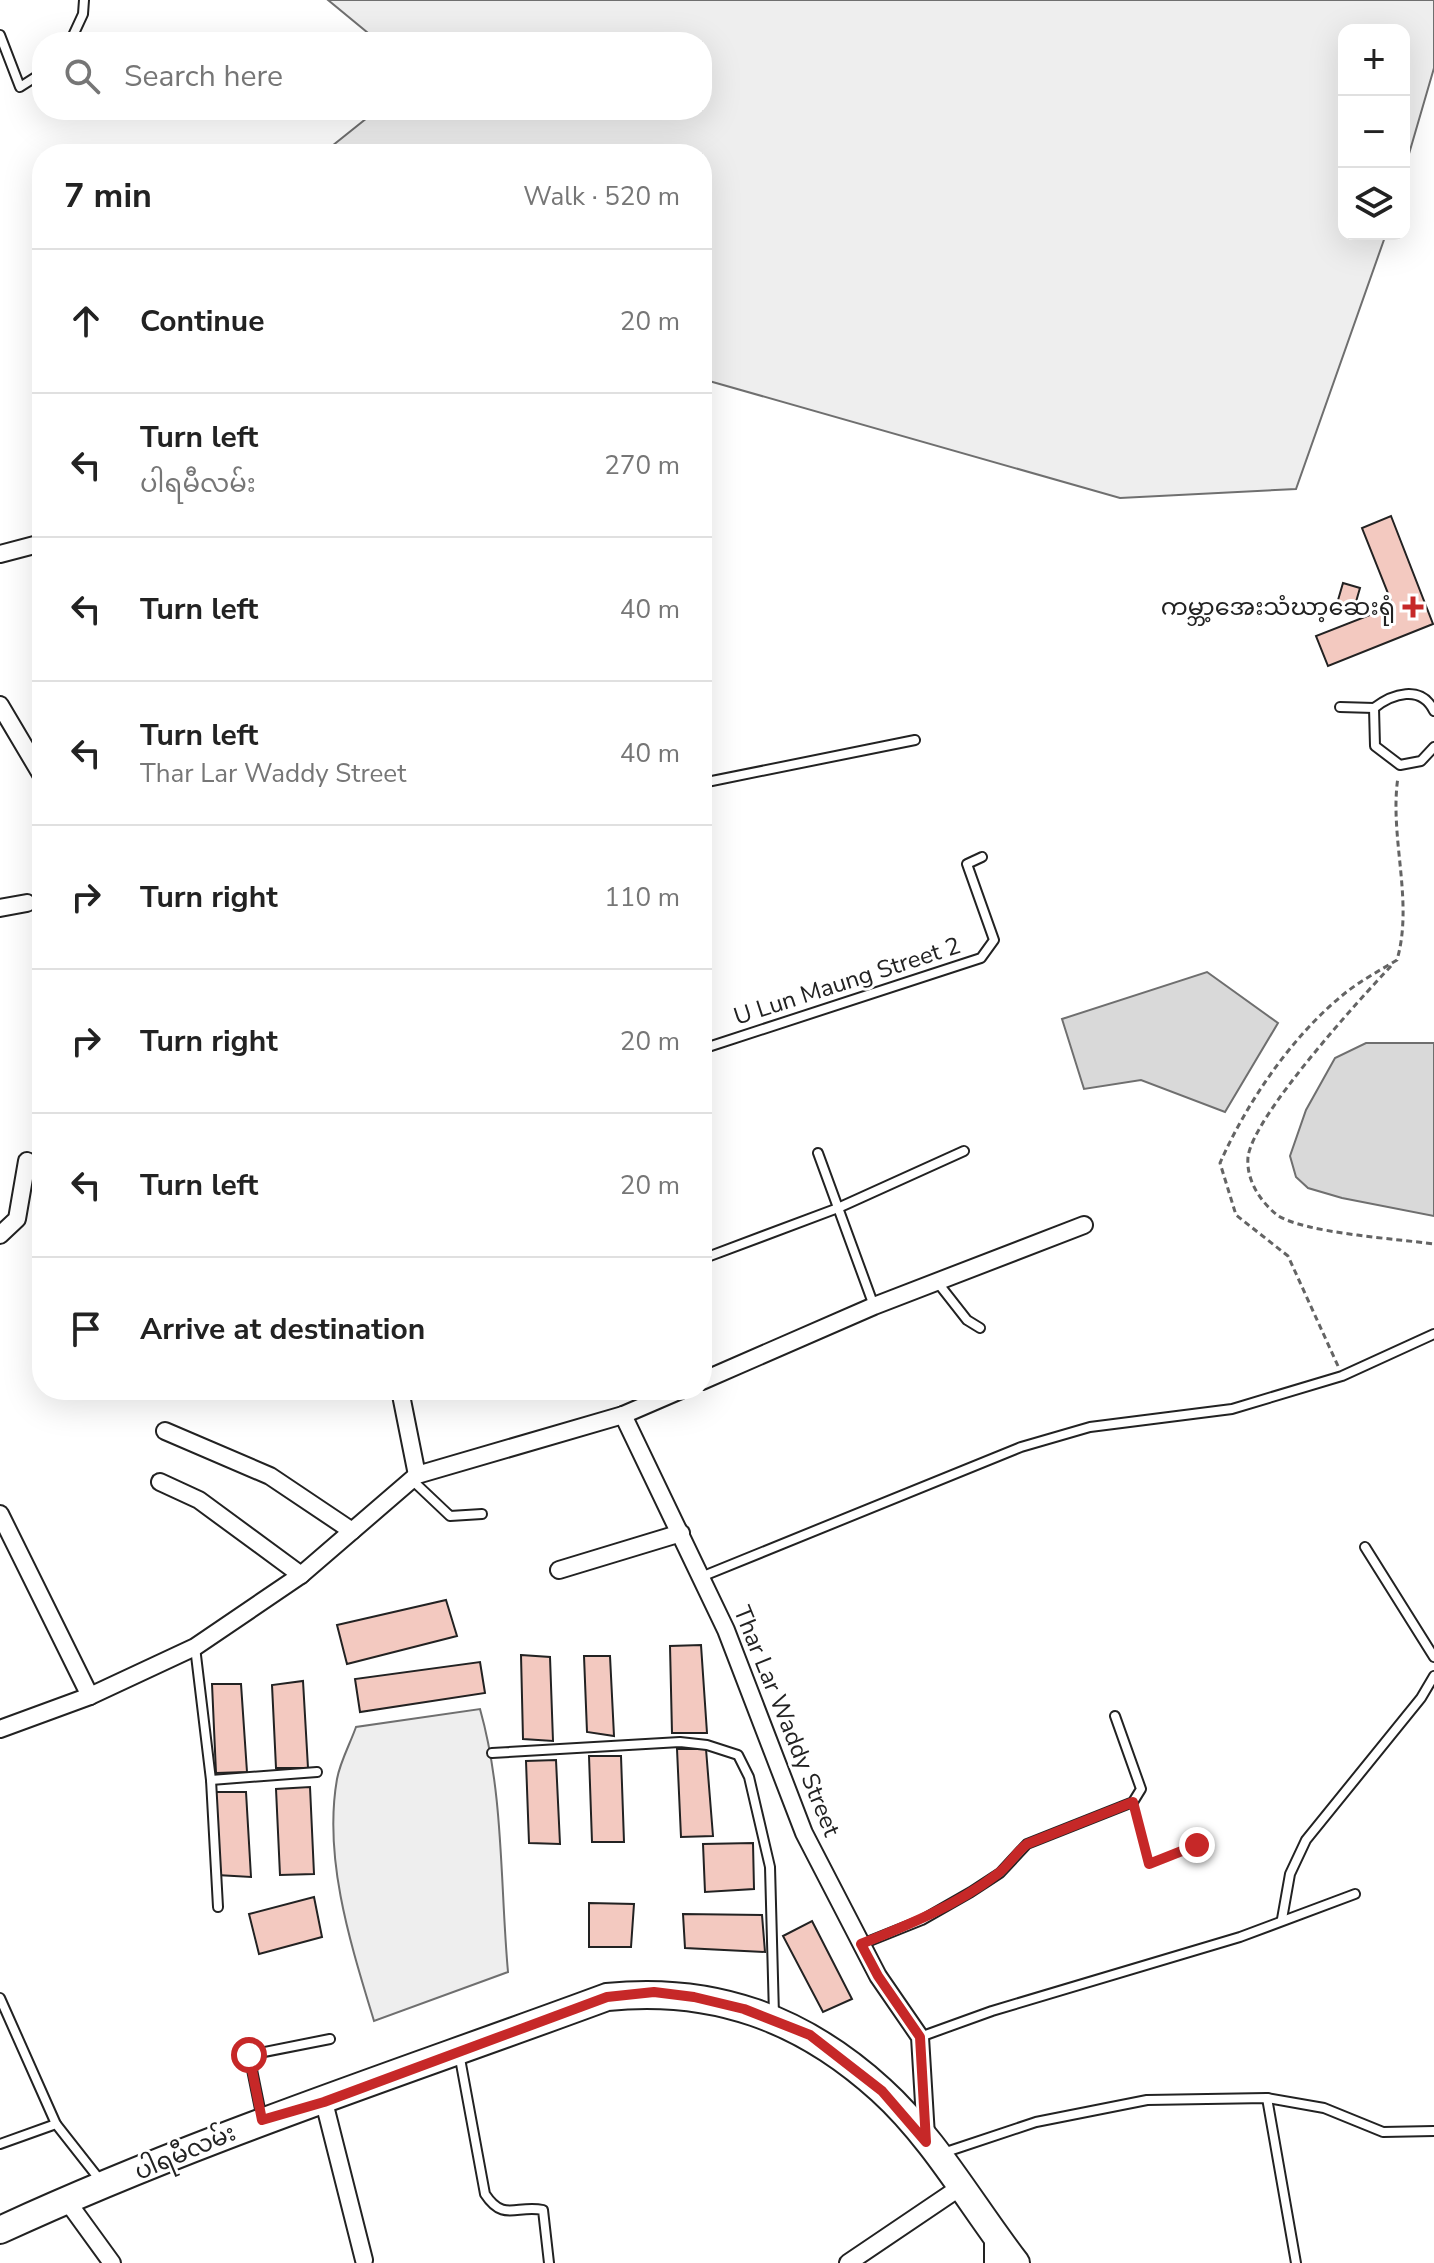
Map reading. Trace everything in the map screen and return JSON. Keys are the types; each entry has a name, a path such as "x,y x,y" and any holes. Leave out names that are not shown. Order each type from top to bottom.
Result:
{"main road":[{"name":"ပါရမီလမ်း","path":"4,2225 262,2120 324,2102 607,1997 654,1992 694,1997 774,2020 810,2035 882,2091 932,2148 1016,2263"}],"street":[{"path":"0,554 32,546"},
{"path":"0,705 32,759"},
{"path":"0,908 27,903"},
{"path":"0,1235 17,1219 27,1161"},
{"path":"712,1377 874,1306 1084,1225"},
{"path":"402,1400 414,1477"},
{"path":"4,1722 90,1696 195,1647 301,1575 414,1477 623,1415 658,1400"},
{"name":"Thar Lar Waddy Street","path":"623,1415 726,1630 804,1833 878,1976 920,2037"},
{"path":"165,1431 270,1476 352,1531"},
{"path":"160,1482 199,1500 301,1575"},
{"path":"0,1514 90,1696"},
{"path":"559,1570 681,1533"},
{"path":"920,2037 932,2148"},
{"path":"324,2102 364,2260"},
{"path":"848,2263 959,2188"},
{"path":"67,2201 112,2263"},
{"path":"993,2233 993,2263"}],"lane":[{"path":"75,32 83,14 84,0"},
{"path":"0,35 20,87 32,79"},
{"path":"1340,707 1374,708 1391,695 1412,693 1433,706"},
{"path":"1374,708 1375,746 1400,765 1421,761 1434,747"},
{"path":"712,781 915,740"},
{"name":"U Lun Maung Street 2","path":"712,1046 981,958 994,940 967,864 982,857"},
{"path":"712,1255 838,1208 964,1151"},
{"path":"818,1153 874,1306"},
{"path":"938,1283 967,1320 980,1328"},
{"path":"701,1577 1021,1447 1090,1427 1232,1409 1342,1376 1434,1334"},
{"path":"414,1477 450,1516 482,1514"},
{"path":"1365,1547 1434,1657"},
{"path":"195,1647 211,1780 218,1907"},
{"path":"1282,1919 1290,1874 1306,1840 1421,1698 1434,1676"},
{"path":"861,1944 922,1920 971,1892 1000,1873 1013,1854 1027,1844 1133,1802 1141,1789 1115,1716"},
{"path":"492,1753 680,1742 707,1745 738,1755 749,1777 770,1867 774,2020"},
{"path":"211,1780 317,1772"},
{"path":"920,2037 992,2011 1240,1937 1355,1894"},
{"path":"0,1998 56,2124 105,2186"},
{"path":"262,2120 249,2055 330,2039"},
{"path":"459,2052 485,2194 493,2207 508,2212 543,2210 549,2263"},
{"path":"932,2148 1036,2122 1147,2100 1267,2098 1324,2108 1383,2132 1434,2131"},
{"path":"1267,2098 1296,2263"},
{"path":"0,2144 56,2124"}],"path":[{"path":"1400,765 1394,803 1404,934 1397,960 1336,1024 1263,1124 1248,1155 1249,1177 1260,1197 1279,1216 1306,1226 1434,1244"},
{"path":"1342,1376 1310,1297 1288,1256 1236,1215 1220,1163 1233,1135 1257,1099 1319,1017 1346,992 1397,960"},
{"path":"1133,1802 1149,1864 1197,1845"}],"shaded area":[{"path":"328,0 1434,0 1434,68 1410,150 1410,24 1338,24 1338,240 1384,240 1296,489 1120,498 712,382 712,144 334,144 364,120 712,120 712,32 367,32"},
{"path":"1207,972 1278,1023 1225,1112 1141,1080 1084,1089 1062,1019"},
{"path":"1366,1043 1434,1043 1434,1216 1342,1198 1308,1188 1296,1177 1290,1156 1306,1110 1335,1058"},
{"path":"480,1709 497,1806 508,1972 374,2021 348,1932 336,1871 334,1809 340,1766 356,1727"}],"building":[{"path":"1391,516 1433,624 1328,666 1316,636 1393,606 1362,528"},
{"path":"1343,583 1360,588 1353,612 1336,607"},
{"path":"446,1600 457,1636 347,1664 337,1625"},
{"path":"701,1645 707,1733 672,1733 670,1646"},
{"path":"521,1655 550,1657 553,1741 523,1739"},
{"path":"584,1656 610,1656 614,1736 587,1732"},
{"path":"480,1662 485,1693 360,1712 355,1679"},
{"path":"303,1681 308,1768 276,1768 272,1685"},
{"path":"212,1684 241,1684 247,1772 216,1773"},
{"path":"677,1749 706,1749 713,1836 681,1837"},
{"path":"589,1756 621,1756 624,1842 592,1842"},
{"path":"556,1760 560,1844 529,1843 526,1761"},
{"path":"310,1787 314,1874 280,1875 276,1789"},
{"path":"214,1792 246,1792 251,1877 217,1875"},
{"path":"753,1843 754,1889 705,1892 703,1844"},
{"path":"314,1897 322,1937 259,1954 249,1914"},
{"path":"589,1903 634,1904 631,1947 589,1947"},
{"path":"683,1914 762,1915 765,1952 685,1948"},
{"path":"812,1921 852,1999 823,2012 783,1936"}],"place":[{"name":"ကမ္ဘာ့အေးသံဃာ့ဆေးရုံ","path":"1413,607"}],"route":[{"path":"249,2055 262,2120 324,2102 607,1997 654,1992 694,1997 744,2009 810,2035 882,2091 926,2142 920,2037 878,1976 861,1944 922,1920 971,1892 1000,1873 1013,1854 1027,1844 1133,1802 1149,1864 1197,1845"}]}
